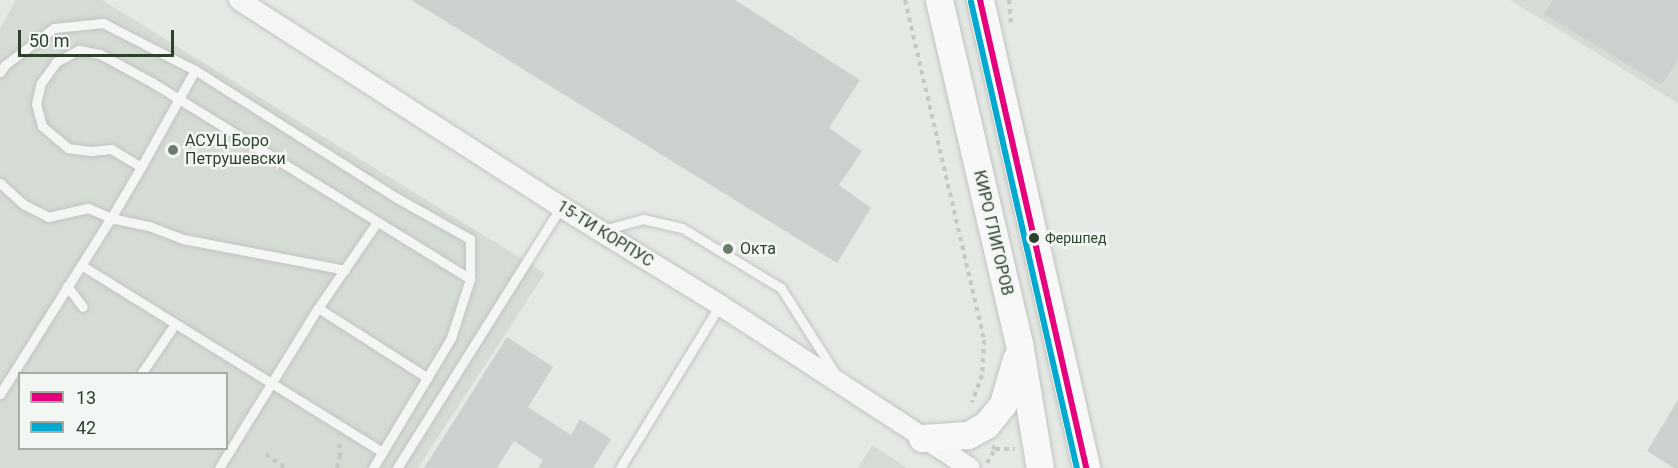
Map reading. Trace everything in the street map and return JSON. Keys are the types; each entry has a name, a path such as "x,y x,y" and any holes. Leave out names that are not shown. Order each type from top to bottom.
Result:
{"street":[{"name":"15-ТИ КОРПУС","path":"239,0 561,207 720,305 970,468"},
{"name":"КИРО ГЛИГОРОВ","path":"939,0 1019,343 1040,468"},
{"path":"980,0 1086,468"},
{"path":"922,438 953,437 981,429 1003,404 1019,343"}],"lane":[{"path":"0,72 5,65 54,28 103,22 195,70 397,198 470,239 470,279 451,338 373,468"},
{"path":"141,167 111,149 91,151 68,148 42,126 36,104 41,83 56,62 79,50 99,54 178,99 470,279"},
{"path":"0,394 111,218 195,70"},
{"path":"0,183 23,204 48,217 88,208 111,218 148,226 183,239 345,270"},
{"path":"397,468 561,207"},
{"path":"600,231 643,219 682,228 781,288 842,386"},
{"path":"219,468 318,308 377,222"},
{"path":"81,265 383,452"},
{"path":"67,286 83,308"},
{"path":"620,468 720,305"},
{"path":"318,308 428,378"},
{"path":"142,372 176,324"}],"path":[{"path":"904,0 984,340 982,375 969,413 995,448 984,468"},
{"path":"266,454 285,468"}],"shaded area":[{"name":"АСУЦ Боро Петрушевски","path":"16,0 102,0 545,273 418,468 0,468 0,28"},
{"path":"1510,0 1678,0 1678,103"},
{"path":"872,445 907,468 858,468"}],"building":[{"path":"411,0 735,0 860,80 829,128 862,151 839,185 871,208 837,263"},
{"path":"1553,0 1678,0 1678,59 1662,85 1544,14"},
{"path":"507,337 553,367 528,407 571,435 580,419 611,439 593,468 538,468 543,460 514,441 497,468 424,468"},
{"path":"1678,400 1678,468 1674,468 1647,451"}],"transit line":[{"name":"13","path":"980,0 1086,468"},
{"name":"42","path":"971,2 1077,468"}],"place":[{"name":"АСУЦ Боро Петрушевски","path":"173,150"},
{"name":"Фершпед","path":"1034,238"},
{"name":"Окта","path":"728,249"}]}
